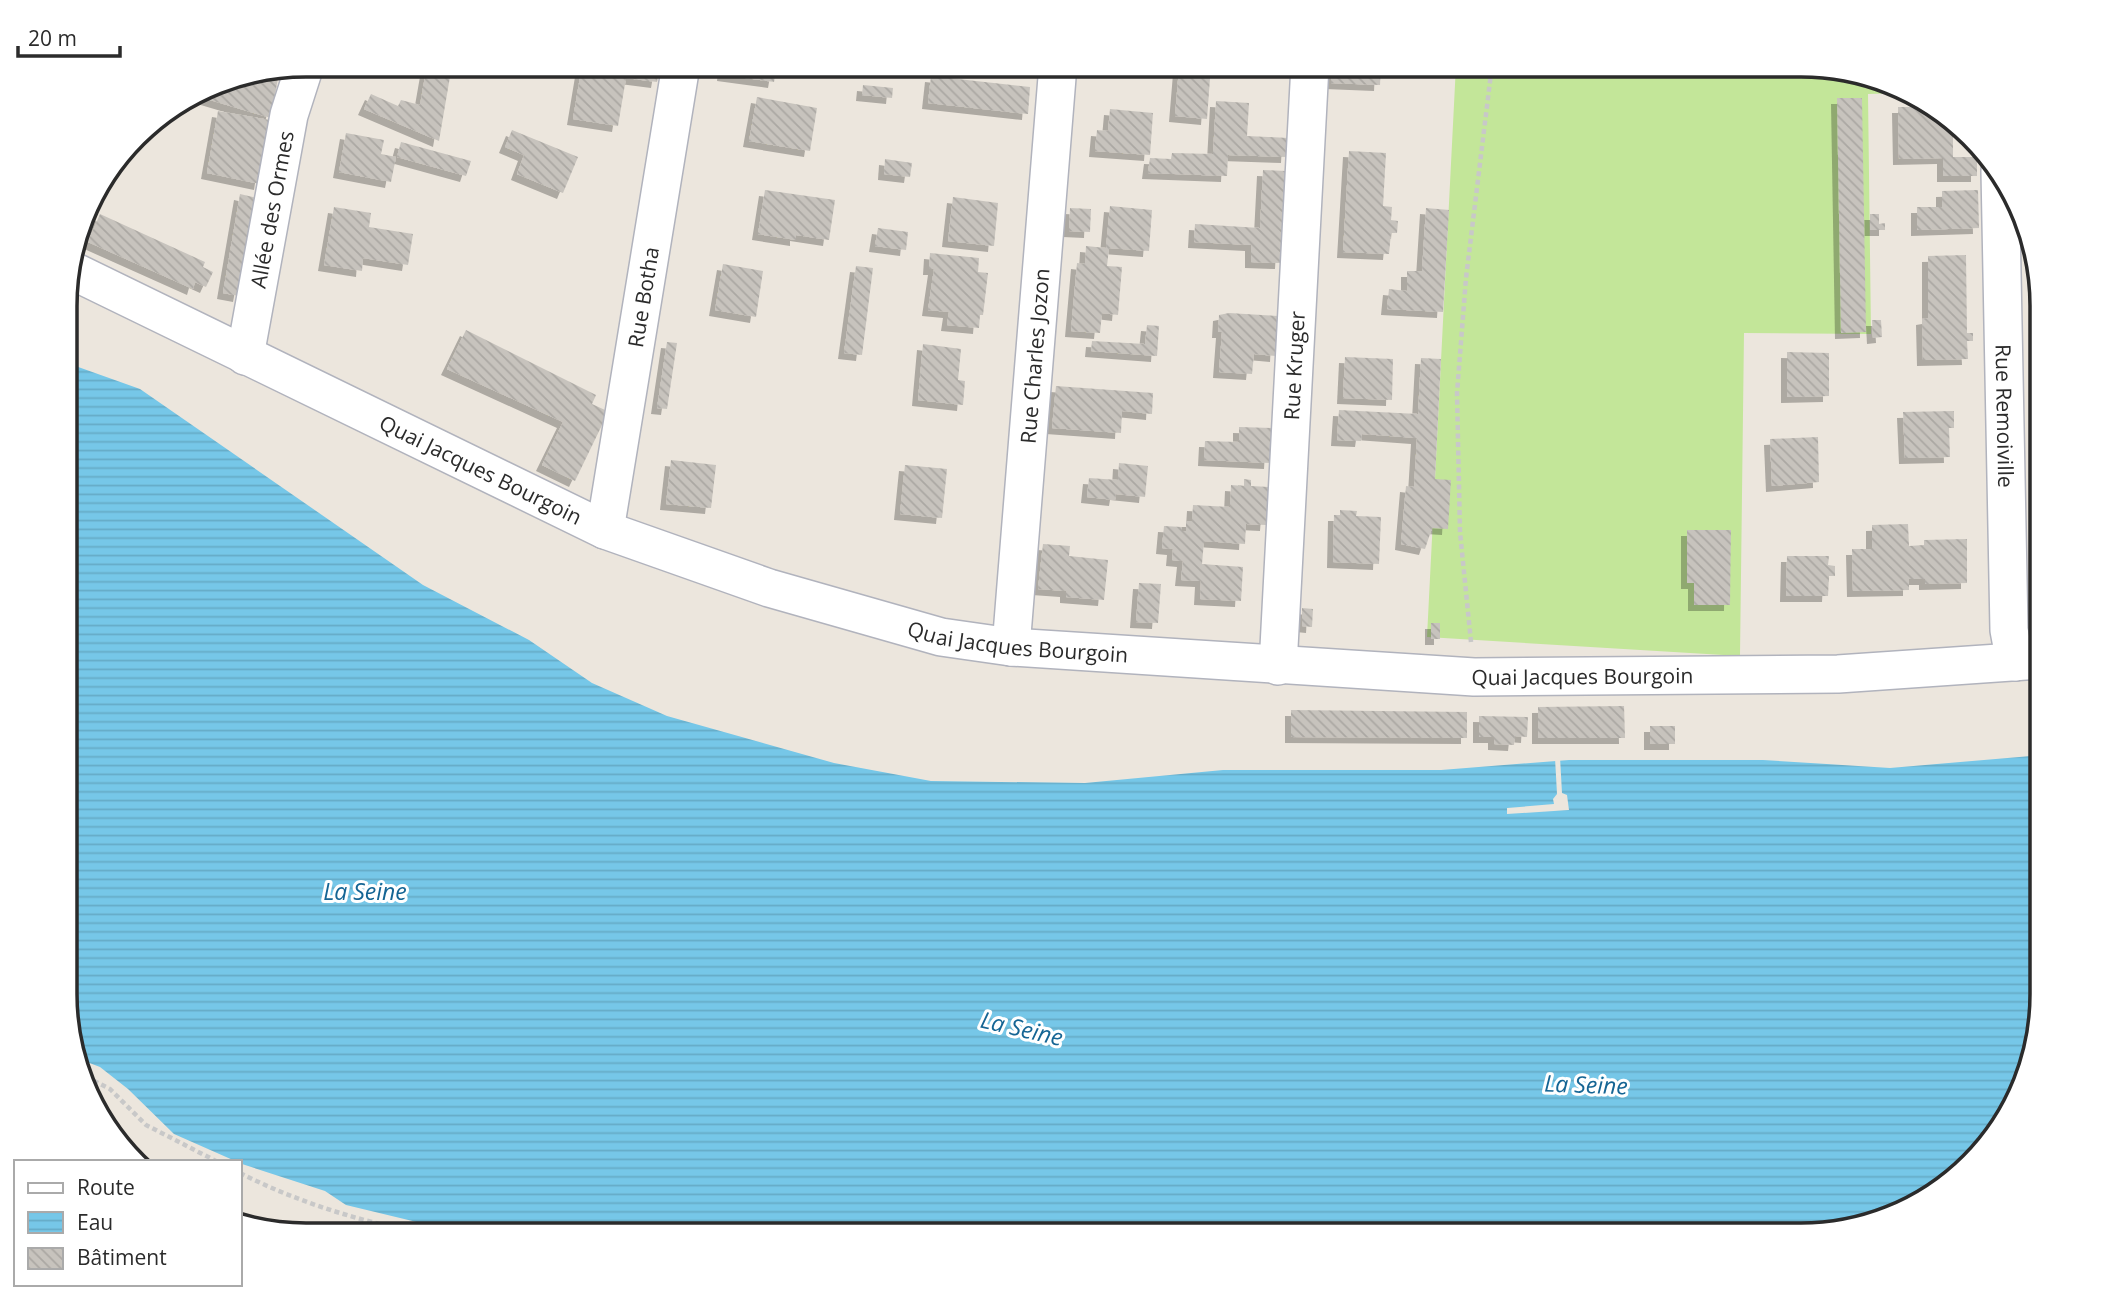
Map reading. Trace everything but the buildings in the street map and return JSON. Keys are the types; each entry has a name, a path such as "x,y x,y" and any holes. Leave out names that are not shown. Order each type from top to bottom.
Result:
{"street":[{"name":"Allée des Ormes","path":"245,356 289,115 301,77"},
{"name":"Rue Botha","path":"605,530 679,77"},
{"name":"Rue Charles Jozon","path":"1011,647 1057,77"},
{"name":"Rue Kruger","path":"1278,666 1309,77"},
{"name":"Rue Remoiville","path":"2000,195 2009,630 2028,661"},
{"name":"Quai Jacques Bourgoin","path":"79,274 605,530 769,589 940,636 1011,647 1474,677 1838,674 2028,661"}],"path":[{"path":"1474,654 1468,627 1460,532 1457,393 1466,278 1491,77"},
{"path":"94,1081 110,1089 146,1125 214,1160"},
{"path":"242,1173 271,1188 372,1223"}],"green space":[{"path":"1455,77 1801,77 1831,79 1887,93 1868,94 1871,334 1744,333 1740,656 1427,637"}],"water":[{"name":"La Seine","path":"77,367 140,389 423,585 529,640 592,683 667,716 834,763 931,781 1085,783 1223,770 1441,770 1569,760 1763,760 1890,768 2030,756 2030,1009 2026,1039 2013,1082 1983,1133 1963,1156 1940,1176 1889,1206 1846,1219 1816,1223 421,1223 346,1205 325,1191 242,1164 242,1160 233,1160 174,1134 128,1089 100,1067 88,1062 79,1024 77,994"}],"pier":[{"path":"1560,757 1562,793 1567,795 1569,810 1507,814 1507,808 1554,804 1553,799 1557,794 1555,758"}]}
